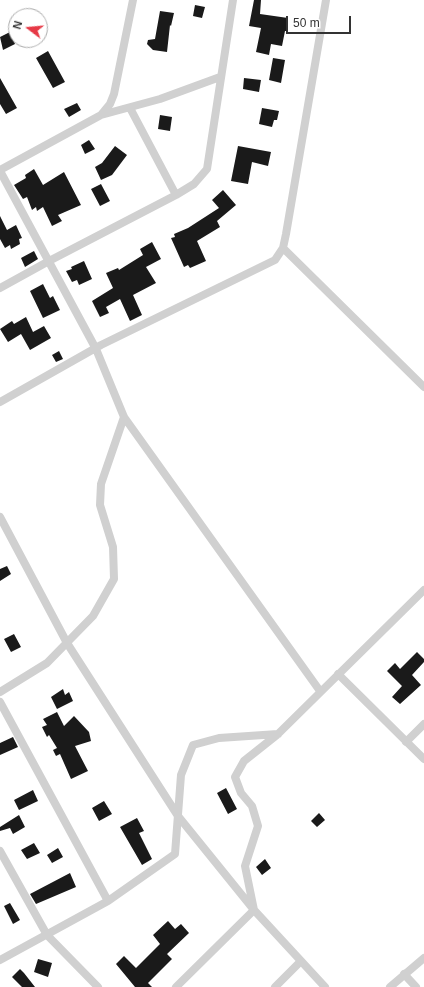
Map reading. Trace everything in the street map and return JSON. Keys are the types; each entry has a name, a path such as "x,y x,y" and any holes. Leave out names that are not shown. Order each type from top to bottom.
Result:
{"street":[{"path":"101,115 110,104 114,94 133,0"},
{"path":"0,288 176,195 194,184 207,169 233,0"},
{"path":"0,402 96,349 275,260 282,248 326,0"},
{"path":"220,77 160,99 101,115 0,171 96,349 124,417 320,691"},
{"path":"130,108 176,195"},
{"path":"282,248 424,387"},
{"path":"0,692 47,663 93,616 114,579 113,547 100,505 101,484 124,417"},
{"path":"0,517 66,643 178,816 254,910 325,987"},
{"path":"254,910 245,866 258,826 252,806 241,793 235,777 244,761 278,734 424,590"},
{"path":"338,674 424,759"},
{"path":"0,702 108,901"},
{"path":"406,742 424,724"},
{"path":"0,960 108,901 175,854 180,775 193,745 219,738 278,734"},
{"path":"0,851 47,934 98,987"},
{"path":"176,987 254,910"},
{"path":"390,987 424,958"},
{"path":"275,987 301,961"},
{"path":"404,974 416,987"}],"building":[{"path":"254,0 261,0 260,14 288,18 282,46 271,44 269,55 256,52 261,28 249,26"},
{"path":"195,5 205,7 202,18 193,16"},
{"path":"160,11 174,13 171,26 170,25 167,52 153,50 147,44 148,40 155,39"},
{"path":"8,33 8,48 3,50 0,37"},
{"path":"48,51 65,82 53,88 36,58"},
{"path":"273,58 285,60 281,83 269,80"},
{"path":"0,78 17,108 6,114 0,104"},
{"path":"244,78 261,80 259,92 243,89"},
{"path":"77,103 81,110 69,117 64,109"},
{"path":"262,108 279,111 277,120 274,120 272,127 259,124"},
{"path":"160,115 172,117 170,131 158,129"},
{"path":"89,140 95,149 85,154 81,145"},
{"path":"115,146 127,155 112,175 101,180 95,167 102,163"},
{"path":"238,146 271,152 268,166 252,162 248,184 231,181"},
{"path":"34,169 43,185 64,172 81,205 58,215 62,221 52,226 43,207 37,211 36,207 32,210 27,197 23,199 14,185 26,178 25,175"},
{"path":"101,184 110,201 100,206 91,189"},
{"path":"223,190 236,205 217,221 220,227 197,241 206,261 190,268 188,265 184,267 171,238 175,237 174,234 188,228 219,208 212,200"},
{"path":"0,216 7,230 16,225 22,238 19,239 20,244 11,249 10,245 5,248 0,239"},
{"path":"152,242 161,259 146,267 156,283 133,295 142,315 130,321 120,299 106,307 109,313 100,317 92,301 113,288 106,273 118,268 119,270 143,255 140,249"},
{"path":"34,251 38,259 25,267 21,258"},
{"path":"84,261 92,279 79,285 77,280 72,282 66,271"},
{"path":"43,284 50,298 53,296 60,310 43,318 30,291"},
{"path":"26,317 33,332 44,326 51,338 30,350 21,334 8,342 0,329 12,321 14,324"},
{"path":"59,351 63,359 56,362 52,355"},
{"path":"7,566 11,574 0,581 0,569"},
{"path":"14,634 21,647 11,652 4,639"},
{"path":"417,652 424,659 424,662 412,675 421,685 400,704 392,697 402,686 387,671 395,663 400,669"},
{"path":"63,689 65,695 69,692 73,701 57,709 51,697"},
{"path":"57,712 64,726 74,716 89,732 91,741 75,746 88,771 71,779 60,754 56,756 53,750 57,748 49,735 47,737 42,727 47,725 43,719"},
{"path":"13,737 18,747 0,755 0,743"},
{"path":"226,788 237,809 228,814 217,793"},
{"path":"33,790 38,801 19,810 14,800"},
{"path":"104,801 112,814 99,821 92,808"},
{"path":"319,813 325,820 317,827 311,821"},
{"path":"19,815 25,827 13,834 10,828 0,831 0,827"},
{"path":"137,818 144,831 139,833 152,859 142,865 120,827"},
{"path":"34,843 40,853 27,859 21,850"},
{"path":"58,848 63,857 52,863 47,855"},
{"path":"265,859 271,868 262,875 256,867"},
{"path":"70,873 76,887 36,904 30,894"},
{"path":"10,903 20,920 13,924 4,906"},
{"path":"168,921 175,929 181,924 189,933 167,954 172,959 148,983 152,987 135,987 116,964 124,956 136,968 160,944 153,935"},
{"path":"38,959 52,963 48,977 34,972"},
{"path":"20,969 35,987 22,987 12,977"}]}
